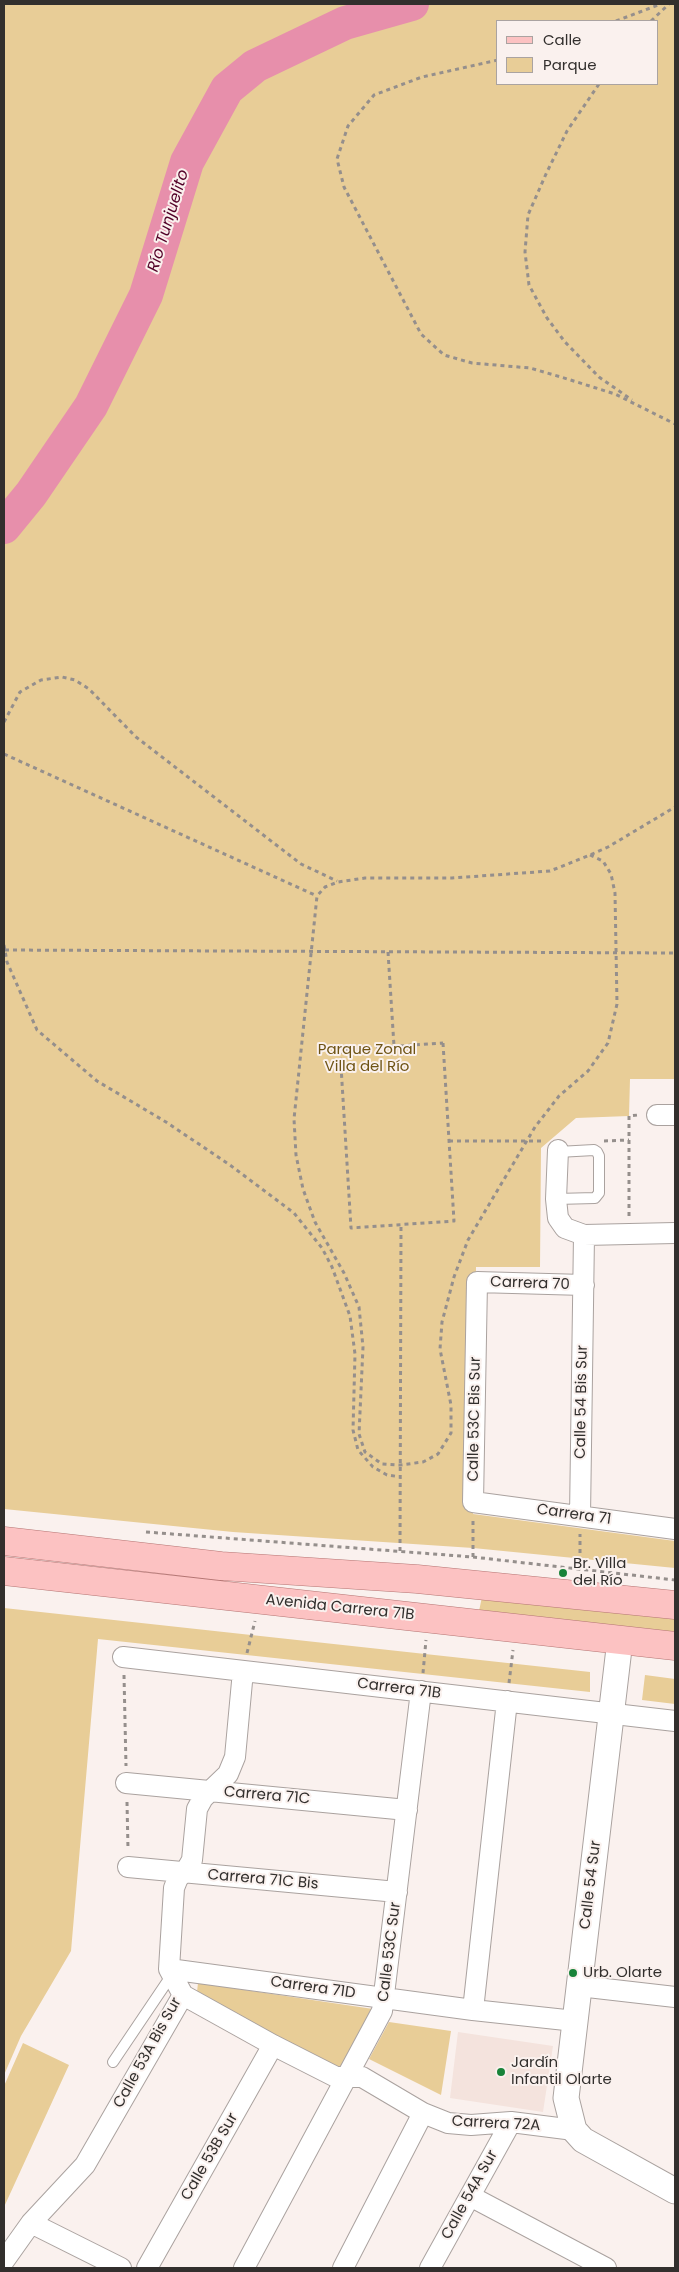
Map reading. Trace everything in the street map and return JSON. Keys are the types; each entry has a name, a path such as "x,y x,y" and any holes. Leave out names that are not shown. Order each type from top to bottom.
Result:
{"main road":[{"name":"Avenida Carrera 71B","path":"4,1541 221,1566 417,1579 675,1605"},
{"name":"Avenida Carrera 71B","path":"4,1571 675,1646"}],"street":[{"path":"554,1148 558,1218 565,1228 584,1235 675,1233"},
{"name":"Calle 54 Bis Sur","path":"580,1516 584,1235"},
{"name":"Carrera 70","path":"477,1282 584,1285"},
{"name":"Calle 53C Bis Sur","path":"473,1502 477,1282"},
{"name":"Carrera 71","path":"473,1502 675,1529"},
{"name":"Calle 54 Sur","path":"574,2130 566,2098 620,1640"},
{"name":"Carrera 71B","path":"123,1657 675,1721"},
{"path":"170,1972 174,1888 178,1878 185,1872 192,1860 198,1809 203,1798 228,1774 235,1757 243,1671"},
{"name":"Calle 53C Sur","path":"244,2268 382,2011 421,1692"},
{"path":"473,2010 507,1701"},
{"name":"Carrera 71C","path":"126,1783 407,1810"},
{"name":"Carrera 71C Bis","path":"128,1867 397,1892"},
{"name":"Carrera 71D","path":"170,1972 575,2021"},
{"name":"Calle 53A Bis Sur","path":"4,2261 31,2223 85,2165 183,1995 170,1972"},
{"path":"579,1986 675,1998"},
{"name":"Carrera 72A","path":"183,1995 273,2045 336,2077 362,2077 423,2113 448,2123 471,2125 511,2122 574,2130"},
{"name":"Calle 53B Sur","path":"146,2268 273,2045"},
{"path":"343,2268 423,2113"},
{"name":"Calle 54A Sur","path":"430,2268 511,2122"},
{"path":"574,2130 583,2140 675,2191"},
{"path":"470,2196 606,2268"},
{"path":"31,2223 121,2268"}],"lane":[{"path":"554,1148 594,1150 599,1156 599,1193 594,1198 556,1199"},
{"path":"113,2062 170,1972"}],"path":[{"path":"619,20 661,4"},
{"path":"652,20 669,4"},
{"path":"497,60 422,77 374,95 348,126 337,159 344,187 421,334 444,356 472,363 530,368 615,394 675,424"},
{"path":"598,85 568,131 528,215 525,252 529,285 547,318 565,342 599,377 641,406"},
{"path":"4,722 20,692 41,680 62,677 75,680 89,689 136,738 301,864 316,873 338,882"},
{"path":"4,754 316,896"},
{"path":"590,855 602,861 612,874 615,893 617,1004 608,1043 588,1071 559,1096 526,1141 468,1240 454,1277 442,1322 440,1349 452,1405 450,1433 438,1454 422,1462 400,1465 382,1464 365,1452 359,1434 363,1347 359,1307 344,1273 315,1222 303,1189 296,1155 294,1119 316,896 325,887 338,882 364,878 452,878 550,871 608,847 675,807"},
{"path":"4,944 7,962 37,1030 97,1081 166,1122 230,1165 294,1214 322,1248 332,1267 350,1316 355,1354 353,1430 358,1450 373,1467 387,1475 401,1477"},
{"path":"5,950 675,953"},
{"path":"388,952 394,1046"},
{"path":"442,1043 449,1141 454,1221 351,1228 340,1050 442,1043"},
{"path":"629,1116 629,1234"},
{"path":"601,1140 629,1140"},
{"path":"449,1141 526,1141 554,1148"},
{"path":"400,1551 401,1224"},
{"name":"Calle 53C Bis Sur","path":"472,1557 473,1502"},
{"path":"580,1516 580,1569"},
{"path":"141,1532 472,1557 675,1580"},
{"path":"243,1671 254,1621"},
{"path":"421,1692 426,1639"},
{"path":"507,1701 513,1649"}],"shaded area":[{"name":"Jardín Infantil Olarte","path":"458,2032 553,2046 543,2112 450,2098"}],"green space":[{"name":"Parque Zonal Villa del Río","path":"4,4 675,4 675,1079 630,1079 629,1116 576,1118 541,1148 540,1267 476,1267 473,1514 675,1541 675,1568 473,1548 233,1532 4,1509"},
{"path":"482,1597 675,1614 675,1633 479,1611"},
{"path":"4,1608 590,1672 590,1692 98,1639 71,1951 21,2036 4,2075"},
{"path":"645,1675 675,1679 675,1704 642,1700"},
{"path":"198,1983 373,2009 338,2074 197,1992"},
{"path":"389,2022 451,2031 441,2095 369,2059"},
{"path":"23,2043 69,2065 4,2207 4,2086"}],"waterway":[{"name":"Río Tunjuelito","path":"4,527 31,494 91,406 146,295 187,162 227,89 255,66 345,23 412,4"}],"place":[{"name":"Br. Villa del Río","path":"563,1573"},
{"name":"Urb. Olarte","path":"573,1973"},
{"name":"Jardín Infantil Olarte","path":"501,2072"}]}
